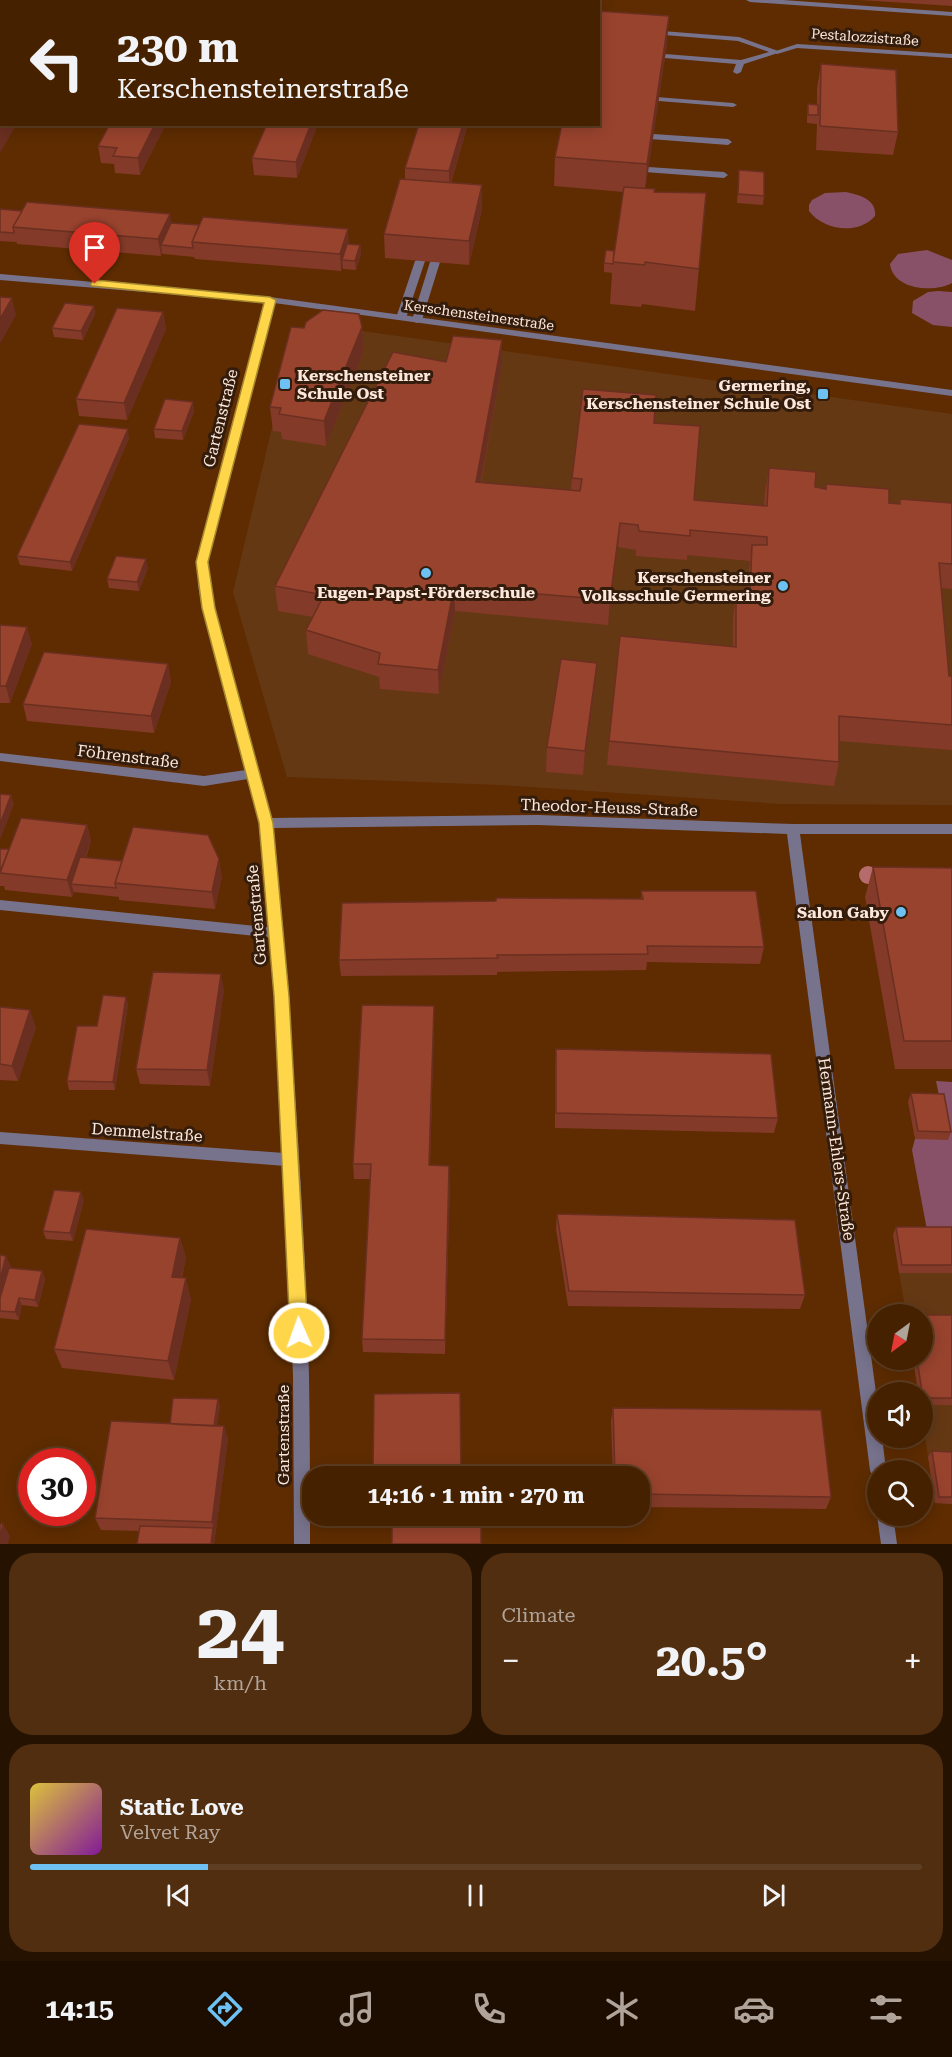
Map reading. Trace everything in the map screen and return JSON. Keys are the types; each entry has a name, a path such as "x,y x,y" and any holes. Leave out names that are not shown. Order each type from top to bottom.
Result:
{"street":[{"path":"750,0 952,14"},
{"path":"645,32 739,39 777,52"},
{"name":"Pestalozzistraße","path":"665,60 738,68 797,46 952,56"},
{"path":"659,96 733,101"},
{"path":"654,133 729,138"},
{"path":"647,173 724,179"},
{"path":"400,318 420,261"},
{"path":"417,320 435,262"},
{"name":"Kerschensteinerstraße","path":"0,277 270,300 952,393"},
{"name":"Gartenstraße","path":"270,300 202,562 203,585 208,608 266,823 292,1160 301,1376 302,1544"},
{"name":"Föhrenstraße","path":"0,757 204,781 251,774"},
{"name":"Theodor-Heuss-Straße","path":"266,823 538,820 794,829 952,829"},
{"name":"Hermann-Ehlers-Straße","path":"794,829 877,1460"},
{"path":"0,905 276,933"},
{"name":"Demmelstraße","path":"0,1138 292,1160"},
{"path":"887,1526 889,1544"}],"shaded area":[{"path":"846,192 861,196 870,202 875,210 875,216 860,226 842,228 823,223 809,211 812,200 825,193"},
{"path":"927,250 952,260 952,283 935,288 915,287 898,279 893,273 890,264 898,254"},
{"path":"928,292 952,292 952,327 933,325 912,313 913,301"},
{"path":"312,324 952,414 952,805 781,804 501,785 287,777 233,592 293,339"},
{"path":"936,1081 952,1082 952,1230 927,1230 912,1150 915,1139 948,1139"},
{"path":"893,1235 952,1235 952,1504 935,1503 933,1460 929,1460 927,1448 933,1448 933,1382 923,1382 923,1370 933,1370 933,1304 904,1304"}],"building":[{"path":"600,11 669,16 647,164 555,157 562,126 600,126"},
{"path":"821,64 896,70 898,132 820,126"},
{"path":"808,104 818,105 818,115 808,115"},
{"path":"109,126 154,126 138,158 113,156 117,148 98,146"},
{"path":"266,126 310,126 296,162 252,158"},
{"path":"418,126 462,126 449,171 405,168"},
{"path":"739,170 764,172 764,196 738,194"},
{"path":"400,179 482,185 469,241 384,234"},
{"path":"624,187 655,189 654,192 706,193 699,269 645,262 645,265 613,262"},
{"path":"27,202 170,214 158,239 13,227"},
{"path":"0,209 22,211 13,227 14,233 0,232"},
{"path":"203,217 348,229 340,254 192,242"},
{"path":"171,223 199,225 192,242 193,248 161,245"},
{"path":"347,244 360,245 355,261 342,260"},
{"path":"606,250 614,251 613,264 604,263"},
{"path":"0,297 12,298 0,319"},
{"path":"65,303 94,306 81,331 52,328"},
{"path":"117,308 163,312 124,403 76,399"},
{"path":"323,310 359,314 362,327 324,421 279,414 281,408 270,407 291,327 304,328 306,322"},
{"path":"453,336 502,340 476,482 580,491 582,479 572,478 583,389 656,395 654,423 700,426 694,500 767,506 769,468 816,472 815,487 826,489 826,484 889,489 889,503 900,504 900,499 952,503 952,564 939,563 949,676 952,676 952,725 839,716 839,762 609,741 620,636 736,647 736,594 750,595 752,545 767,545 767,537 690,530 690,536 639,531 638,525 620,523 610,600 454,587 438,670 378,664 380,653 306,630 324,595 275,586 393,352 446,362"},
{"path":"165,399 193,402 182,431 154,429"},
{"path":"79,424 128,429 70,562 17,556"},
{"path":"116,556 146,559 137,582 107,579"},
{"path":"0,625 27,627 6,686 0,686"},
{"path":"44,652 168,664 151,716 23,704"},
{"path":"561,659 597,663 585,751 547,747"},
{"path":"0,794 11,795 0,824"},
{"path":"21,818 87,825 67,880 0,873"},
{"path":"133,827 208,835 219,859 212,892 115,883"},
{"path":"0,849 9,849 0,872"},
{"path":"80,857 122,861 115,883 116,888 71,884"},
{"path":"873,867 952,868 952,1041 904,1041"},
{"path":"641,891 756,891 764,947 647,946 648,954 497,955 498,958 339,960 342,903 496,901 496,898 643,899"},
{"path":"153,972 221,974 207,1070 136,1069"},
{"path":"103,995 126,997 113,1082 67,1081 77,1026 97,1026"},
{"path":"362,1005 434,1006 429,1165 449,1166 445,1340 362,1339 371,1164 353,1164"},
{"path":"0,1007 30,1010 12,1066 0,1064"},
{"path":"556,1049 771,1054 778,1118 556,1113"},
{"path":"911,1093 944,1094 951,1132 918,1131"},
{"path":"54,1190 81,1192 70,1233 43,1231"},
{"path":"557,1214 795,1220 805,1295 569,1291"},
{"path":"896,1227 952,1227 952,1265 902,1265"},
{"path":"86,1229 180,1238 172,1277 186,1278 168,1361 54,1349"},
{"path":"0,1255 6,1256 0,1280"},
{"path":"9,1268 42,1271 35,1300 19,1298 15,1312 0,1311 0,1298"},
{"path":"933,1315 952,1315 952,1398 933,1398 933,1382 921,1382 919,1370 933,1370"},
{"path":"460,1393 461,1466 373,1466 374,1394"},
{"path":"173,1398 218,1399 214,1426 170,1424"},
{"path":"613,1408 821,1410 831,1497 650,1494 650,1466 615,1466"},
{"path":"111,1421 224,1426 212,1522 96,1518"},
{"path":"932,1451 952,1452 952,1497 939,1497"},
{"path":"140,1526 213,1528 211,1544 137,1544"},
{"path":"392,1526 481,1526 481,1544 392,1544"}],"place":[{"name":"Kerschensteiner Schule Ost","path":"285,384"},
{"name":"Germering, Kerschensteiner Schule Ost","path":"823,394"},
{"name":"Eugen-Papst-Förderschule","path":"426,573"},
{"name":"Kerschensteiner Volksschule Germering","path":"783,586"},
{"name":"Salon Gaby","path":"901,912"}],"route":[{"path":"95,284 270,300 202,562 202,570 208,608 266,823 282,996 299,1333"}]}
